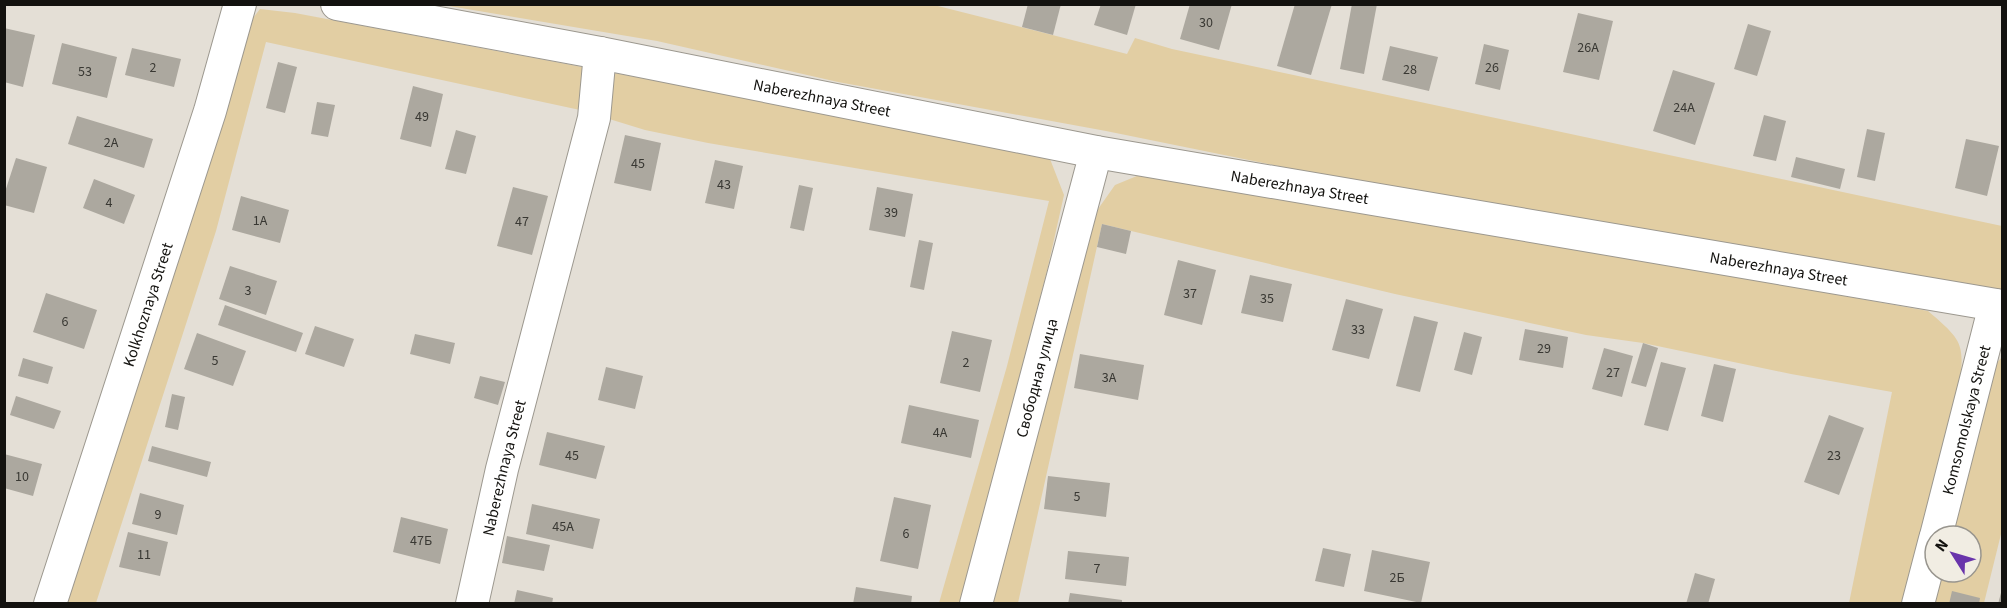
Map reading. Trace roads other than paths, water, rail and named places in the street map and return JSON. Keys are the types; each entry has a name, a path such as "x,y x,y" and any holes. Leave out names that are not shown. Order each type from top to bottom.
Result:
{"street":[{"name":"Kolkhoznaya Street","path":"50,603 210,111 240,4"},
{"name":"Naberezhnaya Street","path":"337,4 600,53 1096,152 1999,305"},
{"name":"Naberezhnaya Street","path":"472,603 502,469 594,118 600,53"},
{"name":"Свободная улица","path":"976,603 1096,152"},
{"name":"Komsomolskaya Street","path":"1939,524 1999,305"},
{"name":"Komsomolskaya Street","path":"1918,603 1923,584"}]}
